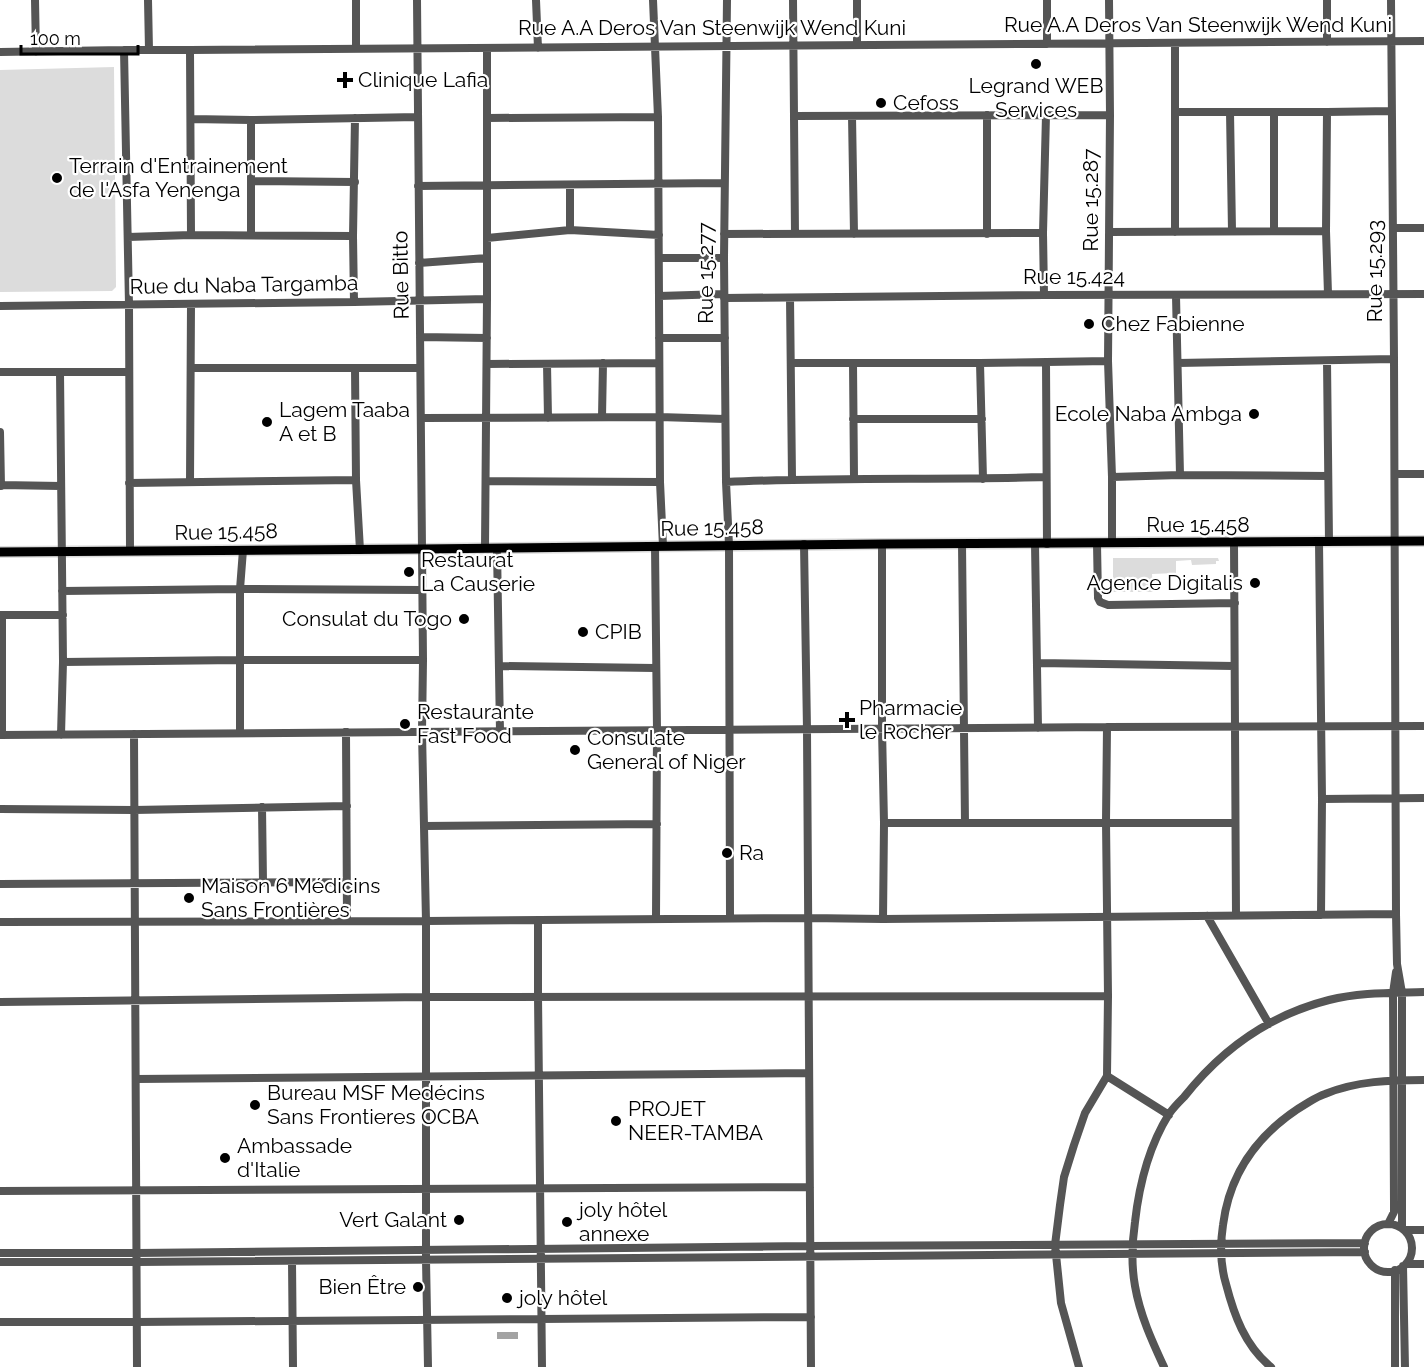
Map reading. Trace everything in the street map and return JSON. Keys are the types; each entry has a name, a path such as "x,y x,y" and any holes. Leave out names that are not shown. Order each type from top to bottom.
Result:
{"main road":[{"name":"Rue 15.458","path":"0,552 1424,541"}],"street":[{"path":"35,0 36,52"},
{"path":"148,0 149,50"},
{"path":"356,0 356,49"},
{"name":"Rue Bitto","path":"417,0 428,1367"},
{"path":"536,0 538,48"},
{"path":"653,0 659,184 660,482 655,668 656,918"},
{"name":"Rue 15.277","path":"727,0 724,338 729,545 730,918"},
{"path":"793,0 795,234"},
{"path":"857,0 857,45"},
{"path":"1047,0 1047,44"},
{"name":"Rue 15.287","path":"1109,0 1108,361 1112,543"},
{"path":"1326,0 1326,42"},
{"name":"Rue 15.293","path":"1391,0 1397,964"},
{"name":"Rue A.A Deros Van Steenwijk Wend Kuni","path":"0,52 1424,41"},
{"path":"1175,43 1175,232"},
{"path":"485,548 488,299 487,48"},
{"path":"124,50 129,305 130,551"},
{"path":"190,50 191,235"},
{"path":"1175,112 1392,111"},
{"path":"1230,112 1232,231"},
{"path":"1274,112 1274,230"},
{"path":"1327,112 1328,294"},
{"path":"987,115 987,234"},
{"path":"1044,295 1046,115"},
{"path":"794,116 1110,115"},
{"path":"852,116 854,234"},
{"path":"191,119 418,117"},
{"path":"487,118 658,117"},
{"path":"354,302 355,118"},
{"path":"251,120 252,235"},
{"path":"251,181 355,182"},
{"path":"418,186 724,183"},
{"path":"570,185 570,230"},
{"path":"1393,228 1424,228"},
{"path":"487,238 570,230 659,235"},
{"path":"1109,232 1326,231"},
{"path":"724,234 1043,233"},
{"path":"128,237 353,236"},
{"path":"419,263 487,258"},
{"path":"659,258 724,258"},
{"name":"Rue 15.424","path":"659,296 790,298 1424,294"},
{"path":"1176,296 1180,475"},
{"path":"790,298 792,478"},
{"name":"Rue du Naba Targamba","path":"0,306 488,299"},
{"path":"190,482 191,304"},
{"path":"420,338 487,338"},
{"path":"659,338 724,338"},
{"path":"1178,363 1394,359"},
{"path":"790,363 1108,361"},
{"path":"1327,361 1329,542"},
{"path":"1046,362 1047,544"},
{"path":"602,417 603,363"},
{"path":"487,364 659,363"},
{"path":"853,363 854,478"},
{"path":"980,363 983,479"},
{"path":"547,364 548,418"},
{"path":"191,368 420,368"},
{"path":"356,368 356,480 360,549"},
{"path":"0,372 129,372"},
{"path":"60,372 63,615 61,735"},
{"path":"421,418 725,418"},
{"path":"854,418 982,419"},
{"path":"0,432 0,486 61,486"},
{"path":"1395,474 1424,474"},
{"path":"1112,477 1328,476"},
{"path":"726,482 792,478 1046,477"},
{"path":"129,483 356,480"},
{"path":"486,481 660,482"},
{"path":"1318,542 1322,799 1321,915"},
{"path":"1234,543 1236,915"},
{"path":"804,544 811,1367"},
{"path":"882,544 883,919"},
{"path":"962,544 965,823"},
{"path":"1035,544 1038,728"},
{"path":"1097,544 1098,598 1104,604 1236,603"},
{"path":"497,548 500,732"},
{"path":"240,733 240,590 243,550"},
{"path":"62,591 423,590"},
{"path":"63,615 1,615 1,735 1424,726"},
{"path":"63,662 423,660"},
{"path":"1038,663 1234,666"},
{"path":"500,666 655,668"},
{"path":"1079,1367 1061,1303 1056,1245 1064,1177 1086,1113 1107,1076 1107,727"},
{"path":"346,732 348,920"},
{"path":"134,734 137,1367"},
{"path":"1322,799 1424,798"},
{"path":"0,809 134,810 347,806"},
{"path":"262,807 263,882"},
{"path":"884,823 1235,823"},
{"path":"424,826 657,824"},
{"path":"0,885 347,882"},
{"path":"0,922 1107,918 1396,914"},
{"path":"1206,916 1269,1024"},
{"path":"538,920 542,1367"},
{"path":"1388,1224 1394,1212 1393,993 1397,964"},
{"path":"1397,964 1402,993 1403,1229"},
{"path":"1164,1367 1141,1312 1135,1285 1132,1244 1137,1201 1146,1168 1169,1114 1217,1060 1245,1038 1297,1010 1329,1000 1362,994 1424,992"},
{"path":"0,1002 538,996 1108,996"},
{"path":"136,1079 809,1073"},
{"path":"1107,1076 1169,1114"},
{"path":"1271,1367 1246,1338 1238,1323 1224,1278 1220,1244 1226,1205 1235,1180 1250,1153 1269,1131 1293,1111 1324,1094 1354,1084 1424,1080"},
{"path":"0,1191 810,1186"},
{"path":"1395,1367 1402,1267 1410,1257 1412,1243 1403,1229 1388,1224 1371,1232 1365,1243 1365,1252 1371,1264 1376,1268 1389,1271 1402,1267 1424,1264"},
{"path":"1403,1229 1424,1230"},
{"path":"0,1253 1365,1243"},
{"path":"916,1246 916,1256"},
{"path":"966,1246 966,1256"},
{"path":"0,1262 1365,1252"},
{"path":"292,1261 293,1367"},
{"path":"1402,1267 1405,1367"},
{"path":"0,1322 811,1317"}],"shaded area":[{"name":"Terrain d'Entrainement de l'Asfa Yenenga","path":"114,67 116,287 112,291 0,292 0,70"},
{"path":"1113,558 1218,558 1219,561 1216,561 1216,564 1192,565 1191,560 1176,561 1176,573 1152,574 1153,592 1113,592"},
{"path":"497,1332 518,1332 518,1339 497,1339"}],"place":[{"name":"Legrand WEB Services","path":"1036,64"},
{"name":"Clinique Lafia","path":"345,80"},
{"name":"Cefoss","path":"881,103"},
{"name":"Terrain d'Entrainement de l'Asfa Yenenga","path":"57,178"},
{"name":"Chez Fabienne","path":"1089,324"},
{"name":"Ecole Naba Ambga","path":"1254,414"},
{"name":"Lagem Taaba A et B","path":"267,422"},
{"name":"Restaurat La Causerie","path":"409,572"},
{"name":"Agence Digitalis","path":"1255,583"},
{"name":"Consulat du Togo","path":"464,619"},
{"name":"CPIB","path":"583,632"},
{"name":"Pharmacie le Rocher","path":"847,720"},
{"name":"Restaurante Fast Food","path":"405,724"},
{"name":"Consulate General of Niger","path":"575,750"},
{"name":"Ra","path":"727,853"},
{"name":"Maison 6 Médicins Sans Frontières","path":"189,898"},
{"name":"Bureau MSF Medécins Sans Frontieres OCBA","path":"255,1105"},
{"name":"PROJET NEER-TAMBA","path":"616,1121"},
{"name":"Ambassade d'Italie","path":"225,1158"},
{"name":"Vert Galant","path":"459,1220"},
{"name":"joly hôtel annexe","path":"567,1222"},
{"name":"Bien Être","path":"418,1287"},
{"name":"joly hôtel","path":"507,1298"}]}
